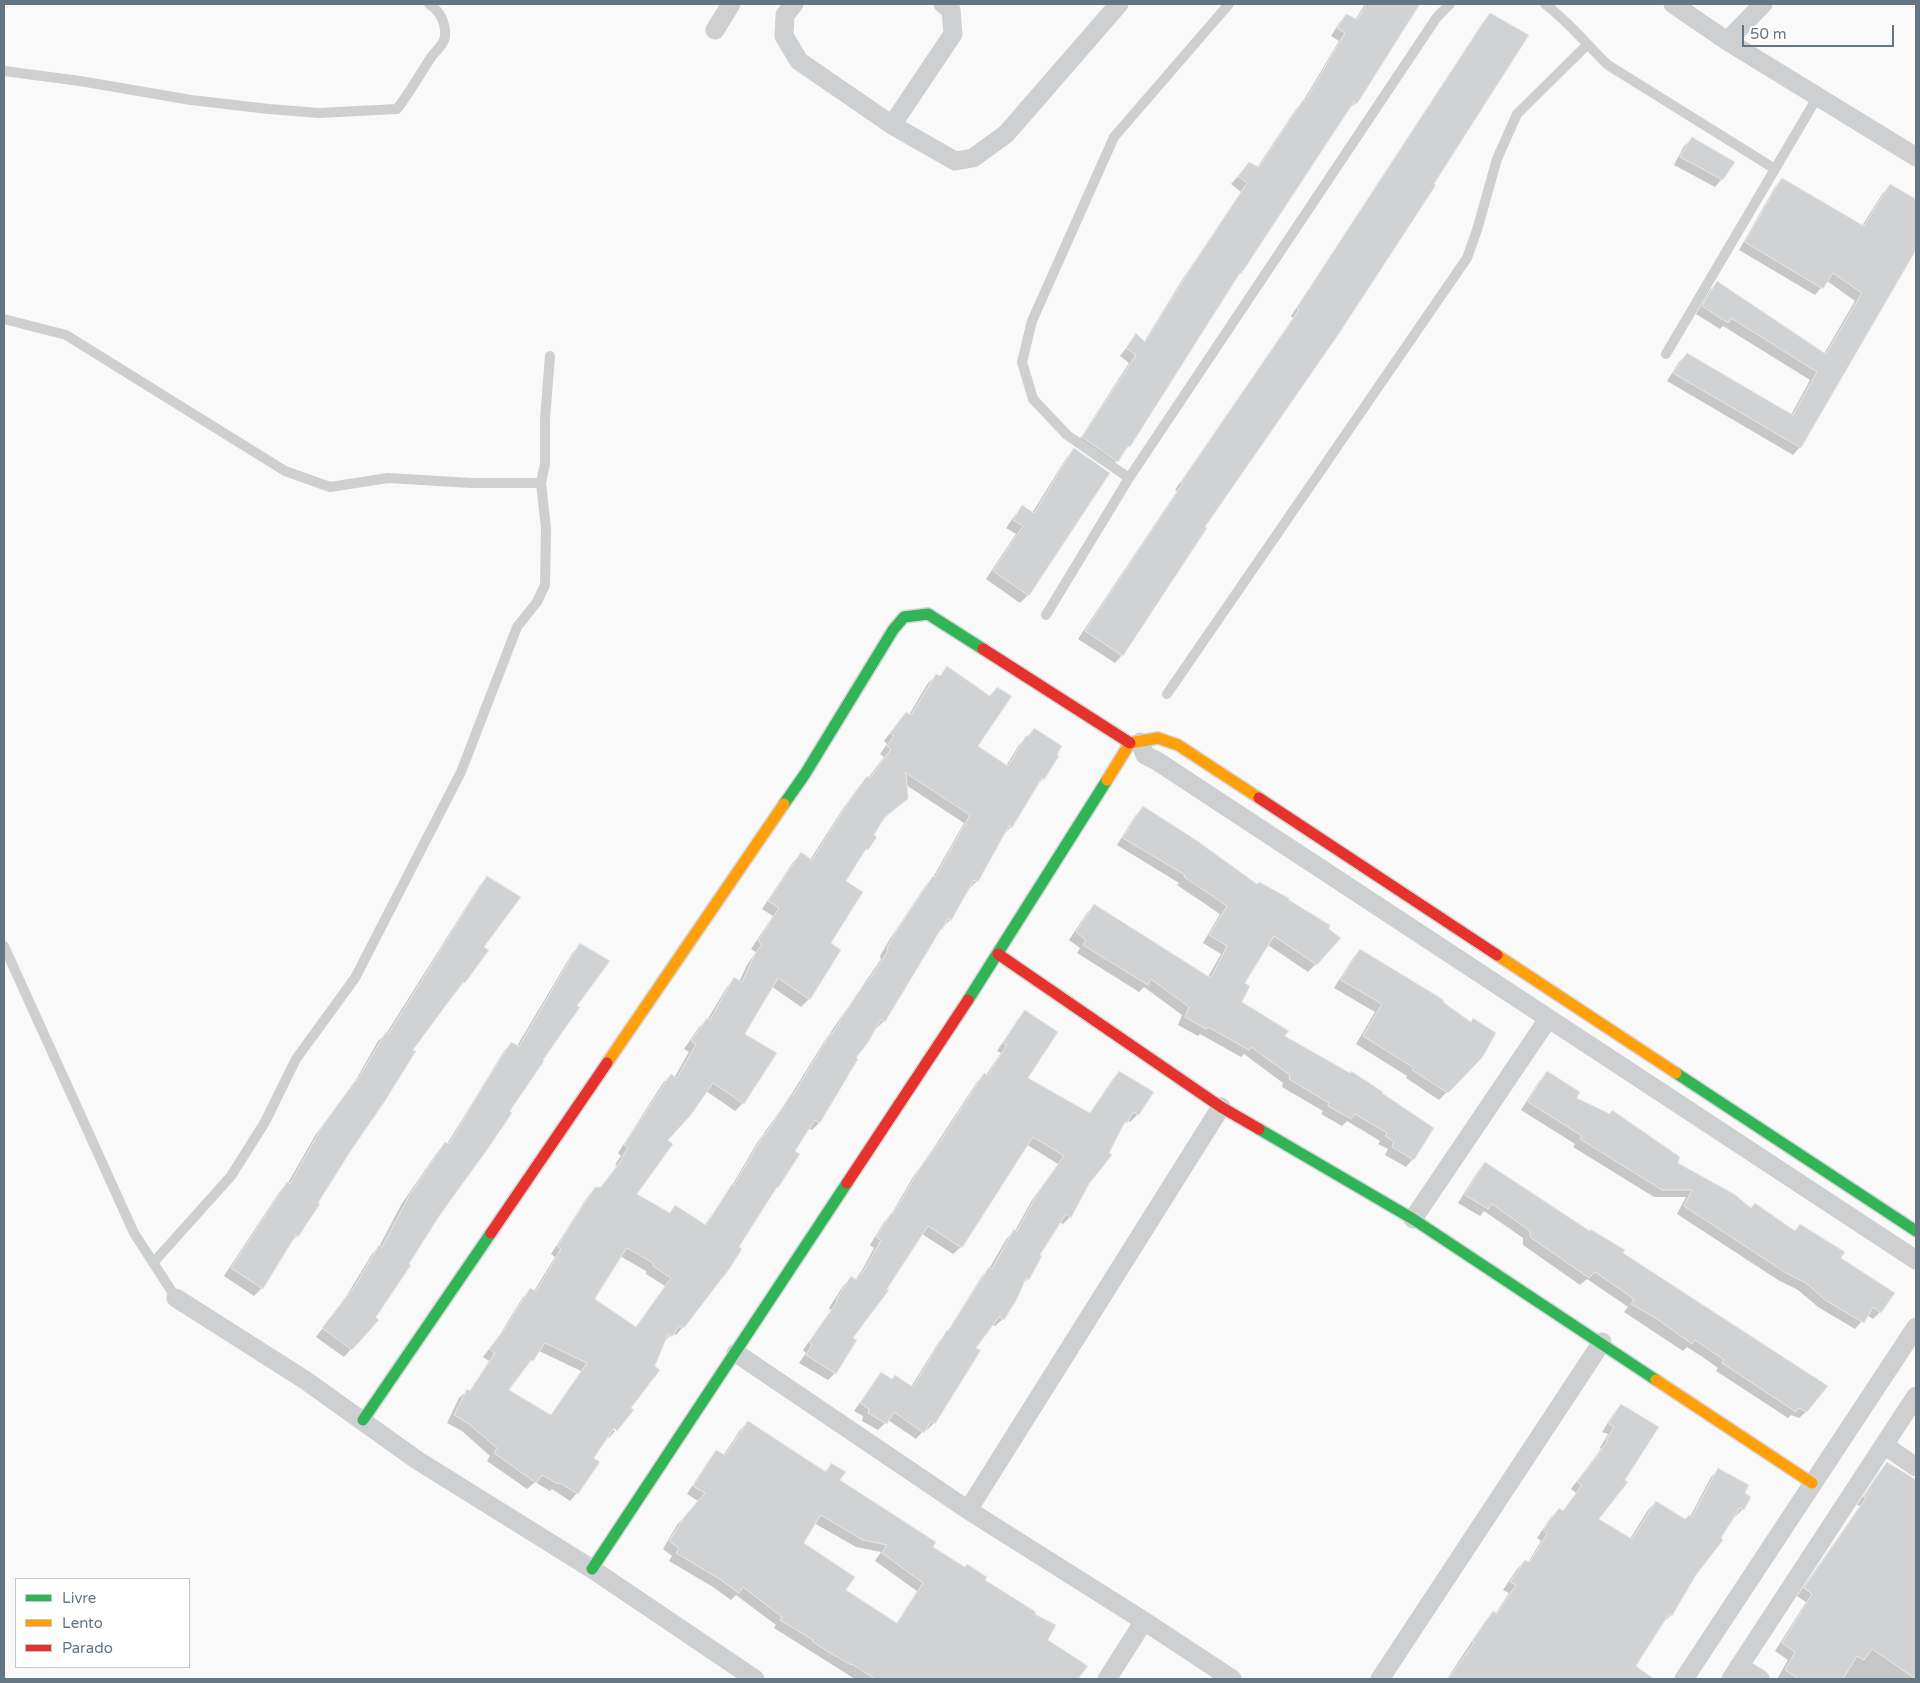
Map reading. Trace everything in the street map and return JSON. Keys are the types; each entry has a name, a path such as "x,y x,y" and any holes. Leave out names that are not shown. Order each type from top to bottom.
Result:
{"street":[{"path":"715,30 730,4"},
{"path":"794,4 785,14 784,36 799,61 892,125 956,162 973,158 1006,134 1119,4"},
{"path":"892,125 953,34 951,10 943,4"},
{"path":"1673,4 1726,40 1916,157"},
{"path":"1726,40 1763,4"},
{"path":"363,1420 805,774 893,630 904,617 928,614 1135,743 1145,756 1157,761 1916,1260"},
{"path":"592,1569 736,1353 1135,743 1158,738 1178,745 1916,1231"},
{"path":"998,954 1221,1107 1413,1219 1812,1482"},
{"path":"1413,1219 1548,1019"},
{"path":"968,1510 1221,1107"},
{"path":"176,1298 305,1380 417,1460 592,1569 755,1679"},
{"path":"1684,1679 1812,1482 1916,1328"},
{"path":"1380,1679 1602,1342"},
{"path":"736,1353 968,1510 1232,1679"},
{"path":"1760,1679 1735,1673 1916,1396"},
{"path":"1884,1445 1916,1467"},
{"path":"1107,1679 1144,1621"}],"lane":[{"path":"4,71 88,82 192,100 269,109 320,113 397,109 445,39 444,21 435,7 429,4"},
{"path":"1130,478 1067,435 1033,399 1022,362 1032,321 1089,189 1114,137 1229,4"},
{"path":"1046,615 1130,478 1437,17 1450,4"},
{"path":"1545,4 1566,20 1587,45 1608,65 1775,169"},
{"path":"1167,694 1467,258 1497,159 1517,114 1587,45"},
{"path":"1666,354 1818,96"},
{"path":"4,319 66,335 284,471 330,487 388,478 472,483 540,484"},
{"path":"154,1263 232,1176 265,1122 296,1059 355,978 461,772 517,627 537,602 545,585 546,528 540,484 545,464 545,419 550,356"},
{"path":"4,946 134,1233 176,1298"}],"building":[{"path":"1367,4 1420,4 1357,104 1354,102 1240,273 1130,447 1128,446 1118,462 1082,437 1136,355 1126,348 1136,333 1145,342 1247,183 1238,176 1249,162 1259,167 1303,100 1305,101 1345,33 1337,28 1346,14 1357,19"},
{"path":"1490,13 1529,35 1434,184 1436,185 1338,335 1205,527 1207,528 1123,656 1085,631 1183,483 1181,482 1299,310 1297,308"},
{"path":"1692,137 1735,162 1723,180 1680,157"},
{"path":"1782,178 1864,226 1890,184 1916,199 1916,250 1801,448 1673,373 1687,353 1793,415 1817,372 1731,318 1728,323 1702,306 1717,281 1826,354 1862,293 1833,273 1823,289 1745,242"},
{"path":"1074,448 1110,473 1029,596 993,571 1023,526 1013,520 1022,505 1034,513"},
{"path":"947,666 990,696 997,687 1012,696 978,746 1008,766 1026,736 1029,736 1034,728 1062,746 1057,755 1059,756 1044,780 1042,778 1012,828 1009,826 978,882 974,880 951,921 948,918 885,1022 881,1019 869,1041 856,1058 858,1059 820,1123 815,1120 795,1151 800,1154 739,1247 742,1249 730,1268 684,1328 679,1326 672,1337 668,1334 655,1366 660,1370 631,1408 634,1410 617,1431 614,1428 594,1458 600,1462 578,1494 542,1475 536,1483 494,1453 497,1448 469,1424 454,1415 467,1389 470,1391 495,1353 489,1349 506,1327 530,1288 536,1291 561,1249 557,1246 595,1187 601,1187 623,1158 628,1148 624,1145 671,1074 677,1078 696,1044 691,1041 707,1018 710,1020 734,977 742,982 762,944 758,941 779,908 768,901 801,852 812,860 851,798 867,776 870,778 891,749 887,746 894,736 890,733 906,712 911,715 936,674 940,676","holes":["906,773 970,815 935,877 933,876 897,930 887,948 888,951 868,981 866,980 793,1095 791,1094 764,1134 734,1185 732,1184 706,1225 675,1205 670,1213 637,1194 673,1144 668,1140 691,1115 713,1083 744,1104 777,1053 745,1034 778,978 810,1000 841,950 831,943 863,892 846,881 866,849 868,850 877,837 874,835 885,817 908,799","627,1248 653,1263 653,1266 671,1278 636,1327 595,1299","545,1343 587,1363 551,1415 509,1390 531,1360 533,1361"]},
{"path":"1143,806 1196,840 1257,884 1259,882 1289,898 1289,900 1330,925 1329,929 1341,938 1317,965 1274,936 1245,983 1250,986 1242,1002 1289,1031 1285,1036 1350,1073 1351,1071 1434,1128 1414,1160 1392,1147 1394,1142 1385,1136 1387,1133 1355,1114 1351,1119 1328,1106 1329,1103 1289,1079 1290,1075 1251,1047 1249,1050 1208,1027 1206,1029 1185,1017 1189,1007 1151,979 1148,985 1083,945 1086,940 1076,932 1094,904 1211,978 1227,946 1209,935 1227,906 1184,877 1185,875 1123,838"},
{"path":"487,876 521,897 484,947 489,950 413,1050 416,1051 385,1101 350,1152 318,1203 320,1204 298,1237 296,1235 263,1289 231,1268 287,1182 290,1184 323,1125 356,1082 386,1032 388,1034"},
{"path":"580,943 610,961 577,1006 580,1007 510,1111 512,1113 440,1215 409,1264 411,1265 376,1317 379,1320 352,1350 322,1328 355,1286 379,1245 382,1247 409,1196 445,1142 449,1144 511,1042 519,1046"},
{"path":"1360,949 1444,1000 1443,1002 1471,1022 1473,1018 1496,1033 1482,1058 1448,1093 1412,1070 1414,1068 1363,1036 1382,1004 1341,980"},
{"path":"1025,1010 1058,1032 1028,1078 1090,1113 1119,1071 1154,1092 1139,1115 1133,1112 1127,1123 1125,1122 1109,1153 1112,1155 1089,1184 1071,1218 1066,1214 1040,1255 1042,1256 1029,1280 1026,1278 1017,1299 1004,1320 999,1317 976,1348 981,1350 935,1424 931,1421 924,1433 894,1412 887,1424 868,1413 869,1409 860,1403 881,1372 892,1379 895,1375 913,1387 947,1330 989,1267 992,1269 1014,1229 1017,1231 1039,1191 1064,1156 1033,1137 962,1248 928,1226 887,1289 889,1290 853,1338 857,1340 836,1374 806,1355 812,1345 809,1342 837,1302 836,1300 851,1276 856,1280 860,1272 862,1274 881,1240 876,1237 891,1213 893,1214 920,1168 943,1137 984,1073 988,1075 1007,1045 1003,1043"},
{"path":"1547,1071 1580,1092 1577,1098 1610,1114 1612,1110 1680,1157 1678,1163 1734,1194 1751,1208 1755,1203 1795,1231 1800,1224 1845,1252 1841,1258 1895,1293 1881,1313 1873,1307 1864,1323 1825,1300 1806,1283 1786,1273 1684,1206 1692,1190 1662,1190 1580,1139 1582,1136 1528,1102"},
{"path":"1485,1162 1590,1231 1590,1229 1625,1250 1623,1253 1828,1386 1807,1412 1798,1408 1796,1412 1722,1363 1724,1360 1695,1340 1692,1344 1654,1317 1631,1304 1634,1299 1595,1272 1589,1278 1530,1237 1530,1231 1492,1204 1488,1209 1465,1195"},
{"path":"1621,1404 1659,1427 1625,1480 1628,1482 1599,1519 1632,1539 1656,1501 1685,1519 1689,1515 1692,1517 1718,1468 1749,1485 1745,1493 1751,1497 1744,1510 1740,1508 1721,1538 1723,1540 1696,1575 1672,1616 1669,1614 1636,1666 1654,1679 1448,1679 1474,1643 1472,1641 1493,1611 1497,1613 1516,1585 1510,1582 1525,1560 1530,1562 1547,1534 1543,1530 1559,1508 1563,1511 1582,1485 1577,1482 1608,1441 1606,1440 1614,1427 1609,1424"},
{"path":"748,1421 826,1472 831,1463 846,1472 840,1480 936,1542 933,1547 965,1567 967,1564 987,1577 985,1580 1036,1612 1035,1614 1056,1625 1048,1640 1088,1666 1078,1679 875,1679 822,1648 813,1640 780,1620 782,1617 743,1587 739,1593 676,1553 679,1548 669,1541 685,1516 705,1493 693,1486 716,1450 725,1455","holes":["821,1515 863,1540 887,1545 882,1553 923,1583 897,1623 846,1590 855,1577 804,1543"]},
{"path":"1887,1462 1916,1480 1916,1679 1872,1649 1864,1660 1857,1656 1843,1679 1799,1679 1785,1670 1795,1652 1782,1643 1812,1594 1804,1588 1866,1498 1864,1497"}],"traffic: fast":[{"path":"784,804 805,774 893,630 904,617 928,614 983,649"},
{"path":"968,1000 1107,780"},
{"path":"1676,1073 1916,1231"},
{"path":"1259,1129 1413,1219 1656,1380"},
{"path":"592,1569 847,1183"},
{"path":"363,1420 491,1233"}],"traffic: slow":[{"path":"1107,780 1130,743 1158,738 1178,745 1259,798"},
{"path":"607,1063 784,804"},
{"path":"1497,955 1676,1073"},
{"path":"1656,1380 1812,1483"}],"traffic: jam":[{"path":"983,649 1130,743"},
{"path":"1259,798 1497,955"},
{"path":"998,954 1221,1107 1259,1129"},
{"path":"847,1183 968,1000"},
{"path":"491,1233 607,1063"}]}
